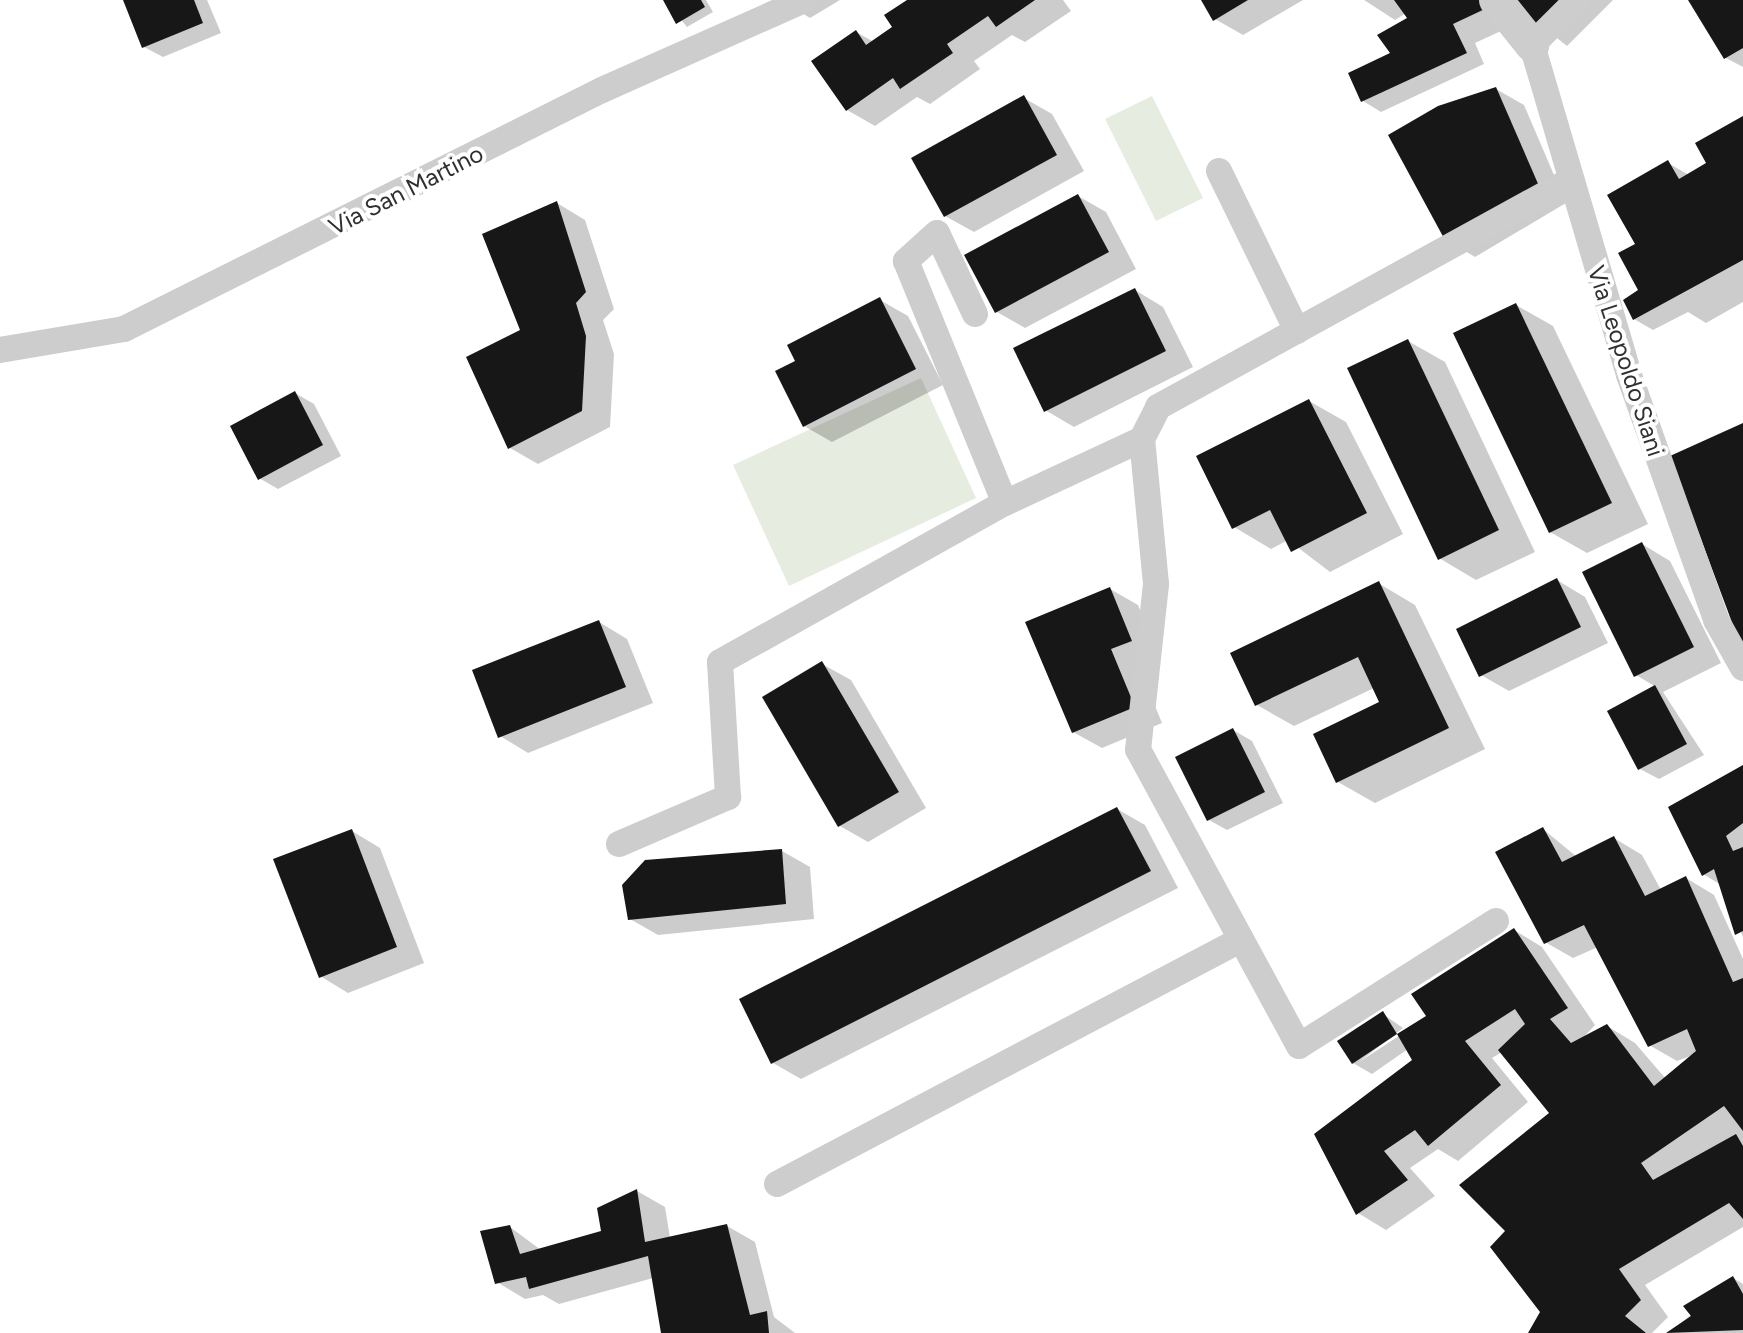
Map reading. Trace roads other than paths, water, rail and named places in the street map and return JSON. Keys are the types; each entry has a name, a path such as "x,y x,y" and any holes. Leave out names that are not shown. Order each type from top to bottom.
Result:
{"street":[{"name":"Via San Martino","path":"13,350 124,329 602,90 804,0"},
{"path":"1496,0 1532,45 1577,0"},
{"name":"Via Leopoldo Siani","path":"1532,45 1568,182 1711,605 1743,668"},
{"path":"1219,171 1297,331"},
{"path":"1496,921 1299,1046 1138,750 1156,584 1142,439 1158,407 1568,182"},
{"path":"975,314 937,233 906,261 1005,503"},
{"path":"619,844 728,797 720,662 1005,503 1142,439"},
{"path":"777,1184 1240,940"}]}
